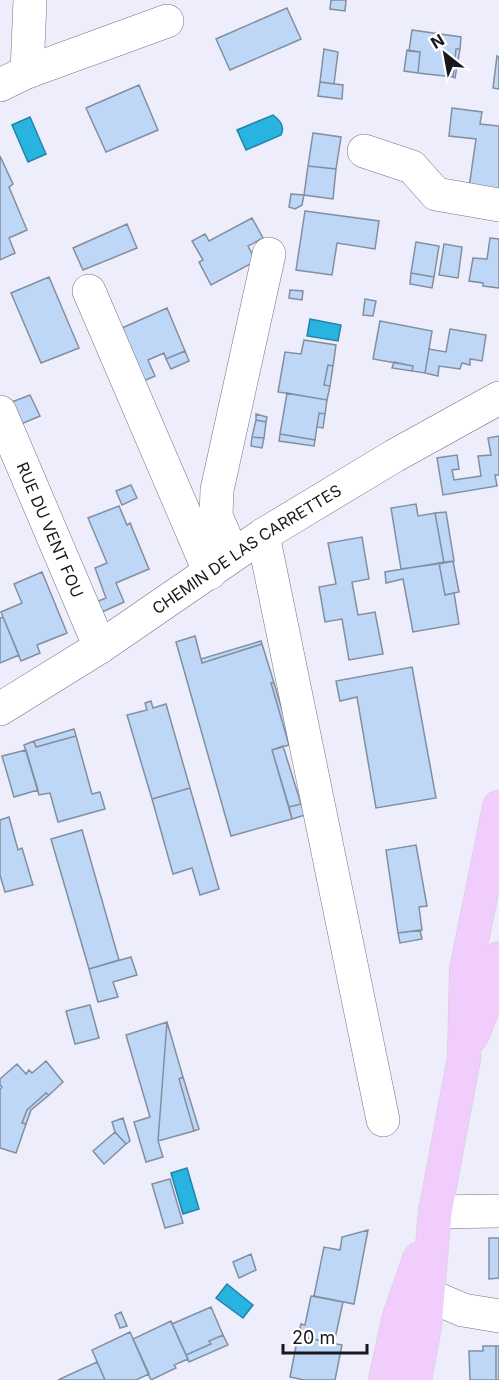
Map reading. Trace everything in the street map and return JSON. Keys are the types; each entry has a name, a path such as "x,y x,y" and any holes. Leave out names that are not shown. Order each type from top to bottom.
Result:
{"main road":[{"path":"415,1380 425,1326 435,1212 464,1058 466,970 499,807"},
{"path":"464,1058 495,979 499,958"},
{"path":"385,1380 398,1320 435,1212"}],"street":[{"path":"14,79 30,0"},
{"path":"14,79 167,21"},
{"path":"364,151 412,167 436,194 499,205"},
{"path":"222,564 216,516 217,490 269,254"},
{"path":"89,291 222,564"},
{"name":"CHEMIN DE LAS CARRETTES","path":"0,709 100,647 263,535 394,456 499,398"},
{"name":"RUE DU VENT FOU","path":"0,412 100,647"},
{"path":"263,535 383,1120"},
{"path":"435,1212 499,1211"},
{"path":"428,1295 463,1310 499,1316"}],"water":[{"path":"273,115 281,124 281,135 246,150 237,130"},
{"path":"30,117 46,154 28,162 12,125"},
{"path":"310,319 341,325 338,341 307,336"},
{"path":"187,1168 199,1209 183,1214 171,1173"},
{"path":"227,1284 253,1305 243,1318 216,1298"}],"building":[{"path":"331,0 346,0 345,11 330,9"},
{"path":"287,8 301,39 230,70 216,39"},
{"path":"412,30 461,37 460,49 456,49 453,77 418,73 420,52 409,51"},
{"path":"324,49 338,52 334,84 320,82"},
{"path":"456,49 460,49 455,78 453,77"},
{"path":"407,50 420,52 418,73 404,71"},
{"path":"497,56 499,57 499,89 493,88"},
{"path":"320,82 343,85 342,99 318,96"},
{"path":"139,85 158,130 106,152 86,108"},
{"path":"452,108 482,112 480,124 499,126 499,194 469,188 476,139 449,136"},
{"path":"313,133 341,137 336,169 308,166"},
{"path":"0,156 13,184 9,187 27,230 9,238 15,253 0,260"},
{"path":"308,166 336,169 333,199 304,195"},
{"path":"291,194 304,195 302,205 295,209 289,207"},
{"path":"305,211 379,221 375,249 337,243 332,275 296,270"},
{"path":"252,218 263,238 248,246 256,261 211,285 199,262 203,260 192,241 205,234 209,241"},
{"path":"127,224 137,248 83,270 73,248"},
{"path":"490,238 499,239 499,288 469,281 473,258 487,259"},
{"path":"416,242 439,246 434,277 411,273"},
{"path":"444,244 462,247 458,278 439,275"},
{"path":"411,273 434,277 432,288 410,284"},
{"path":"49,277 79,348 41,363 11,293"},
{"path":"290,290 303,291 302,300 289,298"},
{"path":"365,299 376,301 373,316 363,315"},
{"path":"167,308 185,351 166,359 164,353 148,360 155,376 136,384 113,332"},
{"path":"380,321 432,331 425,373 412,371 413,366 373,359"},
{"path":"450,329 486,335 482,361 470,359 470,365 462,363 460,369 439,366 438,376 425,373 429,349 446,352"},
{"path":"304,340 336,345 333,366 328,365 324,385 330,386 327,400 278,392 285,352 301,354"},
{"path":"185,351 189,361 171,369 166,359"},
{"path":"394,362 413,366 412,371 392,368"},
{"path":"328,365 333,366 330,386 324,385"},
{"path":"287,393 327,400 325,414 319,413 315,440 280,434"},
{"path":"30,395 40,416 21,424 12,402"},
{"path":"319,413 325,414 323,428 317,427"},
{"path":"256,414 267,417 266,422 256,420"},
{"path":"256,420 266,422 264,438 252,437"},
{"path":"280,434 315,440 314,446 279,441"},
{"path":"499,436 499,475 495,475 497,486 443,495 437,458 457,455 459,469 452,470 454,480 481,476 478,456 491,455 488,438"},
{"path":"252,437 264,438 262,448 251,446"},
{"path":"131,485 137,498 122,505 116,491"},
{"path":"416,504 418,516 435,513 444,563 401,569 391,508"},
{"path":"119,506 127,525 130,523 149,569 116,583 124,602 100,613 96,602 106,598 95,568 107,563 88,518"},
{"path":"446,512 454,561 444,563 435,513"},
{"path":"362,537 369,579 352,582 358,615 375,612 383,654 349,660 342,619 325,622 319,587 336,584 328,543"},
{"path":"453,561 459,592 445,595 439,563"},
{"path":"439,563 445,595 454,593 459,624 413,632 403,579 386,583 385,572"},
{"path":"42,572 67,633 37,645 40,653 21,661 1,612 22,603 14,584"},
{"path":"3,617 19,655 0,663 0,618"},
{"path":"195,636 202,663 262,644 289,745 272,750 292,819 231,836 176,642"},
{"path":"261,641 262,644 202,663 201,659"},
{"path":"412,667 436,798 376,808 357,697 340,701 336,681"},
{"path":"271,683 274,683 292,743 289,745"},
{"path":"151,701 153,708 166,704 190,788 152,799 127,715 147,710 145,703"},
{"path":"74,729 76,736 36,747 34,741"},
{"path":"76,736 92,794 100,792 105,809 58,822 50,793 39,795 24,745 34,741 36,747"},
{"path":"283,746 301,804 289,807 272,750"},
{"path":"26,750 38,790 14,797 2,756"},
{"path":"190,788 219,889 200,895 192,868 173,874 152,799"},
{"path":"301,804 305,815 292,819 289,807"},
{"path":"9,817 18,850 22,848 33,885 5,892 0,875 0,820"},
{"path":"82,830 119,960 89,969 51,839"},
{"path":"416,845 427,906 419,907 422,930 398,933 386,850"},
{"path":"420,930 422,939 400,943 398,933"},
{"path":"131,957 137,975 113,982 118,997 98,1002 89,969"},
{"path":"90,1005 99,1038 75,1044 66,1011"},
{"path":"167,1022 183,1077 179,1079 194,1131 158,1141"},
{"path":"167,1022 158,1141 163,1157 146,1162 134,1122 150,1117 126,1035"},
{"path":"46,1061 63,1082 27,1110 22,1123 26,1124 16,1153 0,1148 0,1089 2,1087 0,1079 17,1064 26,1074 29,1070 32,1073"},
{"path":"183,1077 199,1129 194,1131 179,1079"},
{"path":"46,1093 49,1095 31,1110 26,1124 22,1123 27,1110"},
{"path":"123,1118 130,1141 126,1144 115,1132 112,1122"},
{"path":"115,1132 126,1144 104,1164 93,1151"},
{"path":"170,1179 183,1223 165,1228 152,1184"},
{"path":"368,1230 354,1304 314,1296 324,1247 340,1250 342,1237"},
{"path":"489,1238 499,1238 499,1278 489,1279"},
{"path":"251,1254 256,1270 239,1278 233,1262"},
{"path":"311,1296 343,1302 334,1343 298,1336 301,1324 305,1325"},
{"path":"211,1307 223,1335 209,1341 211,1344 186,1355 172,1324"},
{"path":"121,1312 127,1326 120,1328 115,1315"},
{"path":"171,1321 188,1359 174,1365 176,1368 151,1380 133,1339"},
{"path":"130,1332 149,1374 136,1380 105,1380 92,1350"},
{"path":"223,1335 228,1345 189,1362 186,1355 211,1344 209,1341"},
{"path":"298,1336 342,1345 335,1380 304,1380 290,1377"},
{"path":"483,1346 496,1346 496,1380 470,1380 469,1351 483,1351"},
{"path":"496,1346 499,1346 499,1380 496,1380"},
{"path":"97,1362 105,1380 58,1380"}]}
